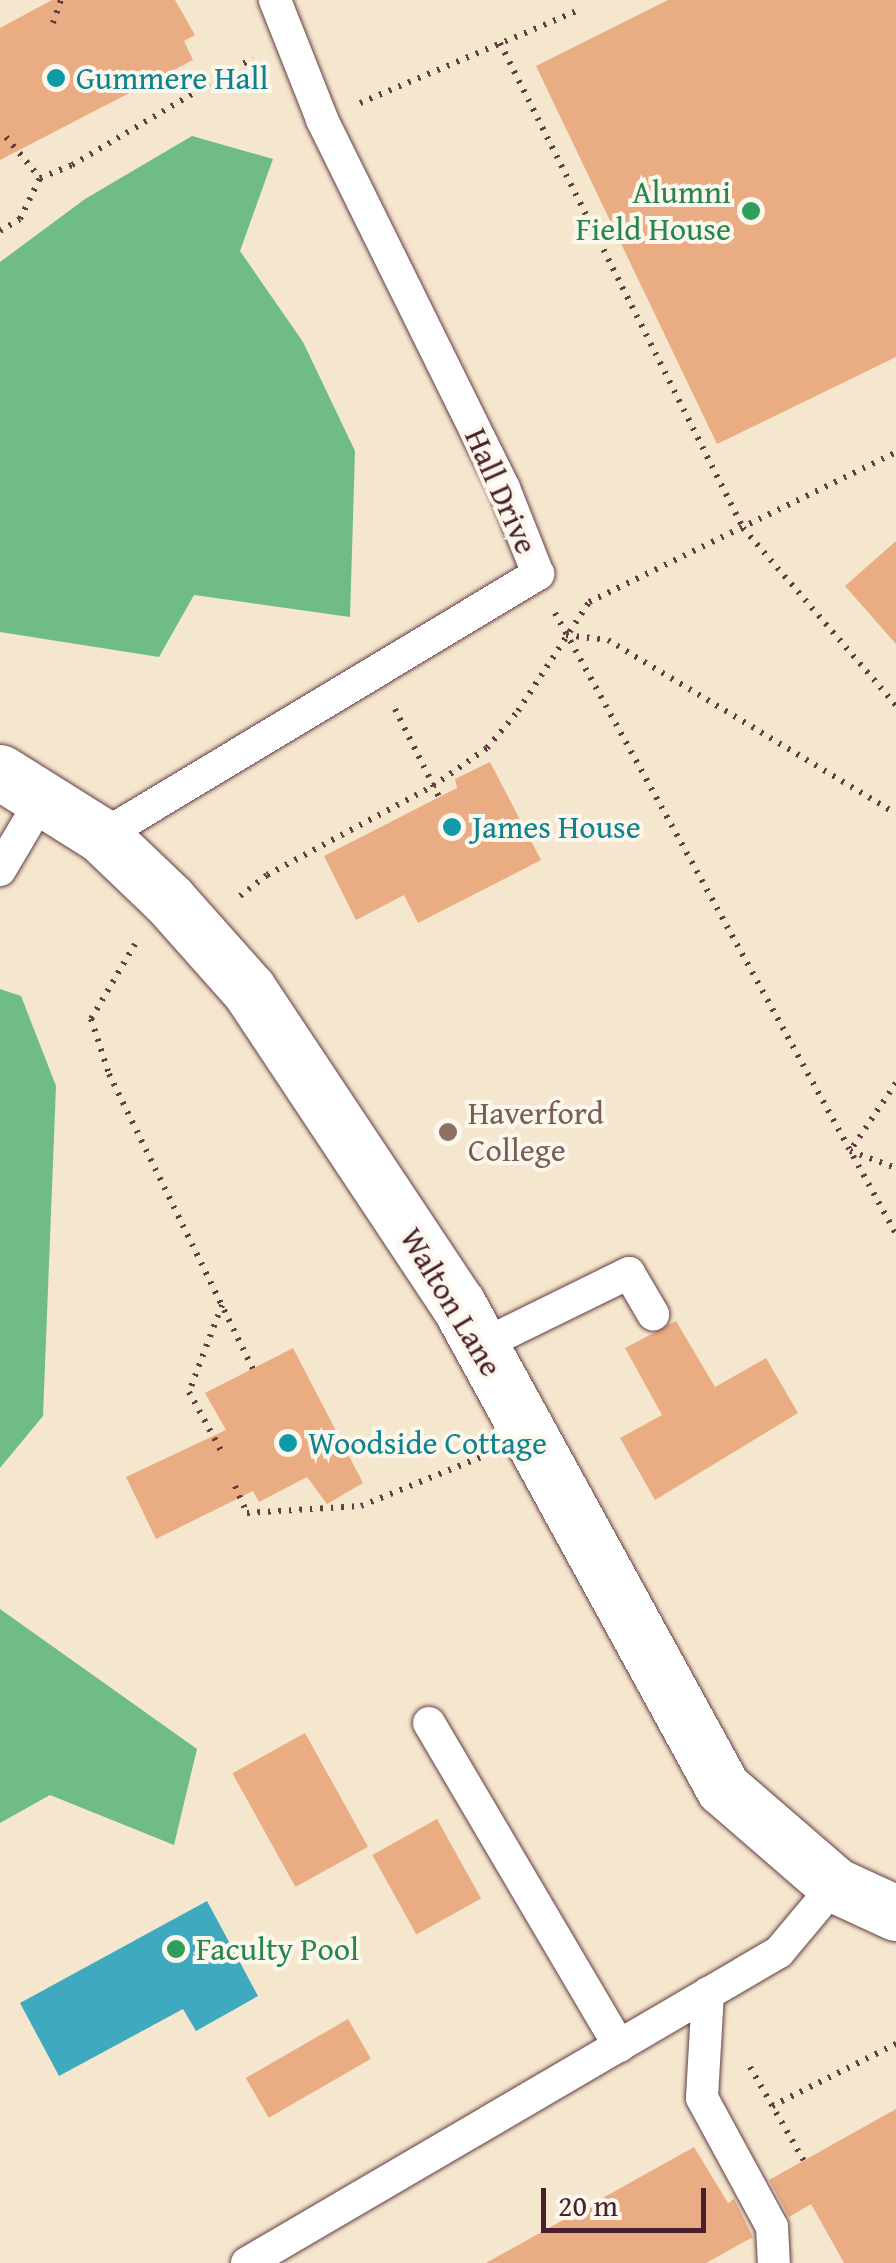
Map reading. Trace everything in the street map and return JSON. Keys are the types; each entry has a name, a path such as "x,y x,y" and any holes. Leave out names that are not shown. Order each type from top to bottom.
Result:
{"street":[{"name":"Walton Lane","path":"21,786 102,836 183,915 249,990 458,1304 724,1788 835,1885 896,1913"}],"lane":[{"name":"Hall Drive","path":"102,836 538,574 504,488 322,119 275,0"},
{"path":"0,870 21,786"},
{"path":"480,1346 629,1273 653,1314"},
{"path":"429,1722 618,2046"},
{"path":"251,2261 779,1952 835,1885"},
{"path":"708,1994 702,2098 772,2228 774,2263"}],"path":[{"path":"53,22 61,0"},
{"path":"322,119 578,10"},
{"path":"0,231 20,219 40,178 72,166 289,36"},
{"path":"500,43 743,528 896,705"},
{"path":"6,137 40,178"},
{"path":"253,1369 109,1074 91,1018 119,964 183,915 433,786 488,748 518,711 589,602 896,452"},
{"path":"538,574 565,634 896,1234"},
{"path":"565,634 608,640 896,814"},
{"path":"377,672 438,798"},
{"path":"850,1151 896,1083"},
{"path":"850,1151 896,1168"},
{"path":"222,1305 189,1392 223,1454"},
{"path":"235,1486 247,1514 360,1506 530,1437"},
{"path":"708,1994 804,2161"},
{"path":"772,2106 896,2044"}],"green space":[{"path":"192,136 273,159 240,251 303,342 355,451 350,617 194,595 159,657 0,632 0,262 85,199"},
{"path":"0,989 21,996 56,1086 43,1416 0,1468"},
{"path":"0,1609 197,1749 174,1845 50,1795 0,1823"}],"water":[{"name":"Faculty Pool","path":"207,1901 258,1996 196,2031 183,2009 59,2076 20,2003"}],"building":[{"name":"Gummere Hall","path":"52,0 175,0 195,35 184,41 193,60 0,160 0,28"},
{"name":"Alumni Field House","path":"668,0 896,0 896,357 717,444 536,66"},
{"path":"896,541 896,644 845,586"},
{"name":"James House","path":"490,762 541,860 418,923 404,895 356,920 324,856 457,788 455,779"},
{"path":"676,1321 715,1387 766,1358 798,1413 655,1500 620,1438 662,1415 625,1348"},
{"name":"Woodside Cottage","path":"293,1348 363,1483 327,1504 307,1477 259,1502 253,1491 156,1539 126,1477 226,1430 205,1393"},
{"path":"305,1733 368,1847 295,1887 232,1773"},
{"path":"437,1819 481,1899 416,1934 372,1855"},
{"path":"348,2019 371,2059 269,2118 246,2078"},
{"path":"896,2109 896,2263 844,2263 811,2204 789,2217 769,2180"},
{"path":"694,2147 728,2203 734,2199 753,2237 706,2263 486,2263"}],"place":[{"name":"Gummere Hall","path":"56,78"},
{"name":"Alumni Field House","path":"751,211"},
{"name":"James House","path":"452,827"},
{"name":"Haverford College","path":"448,1132"},
{"name":"Woodside Cottage","path":"288,1443"},
{"name":"Faculty Pool","path":"176,1949"}]}
